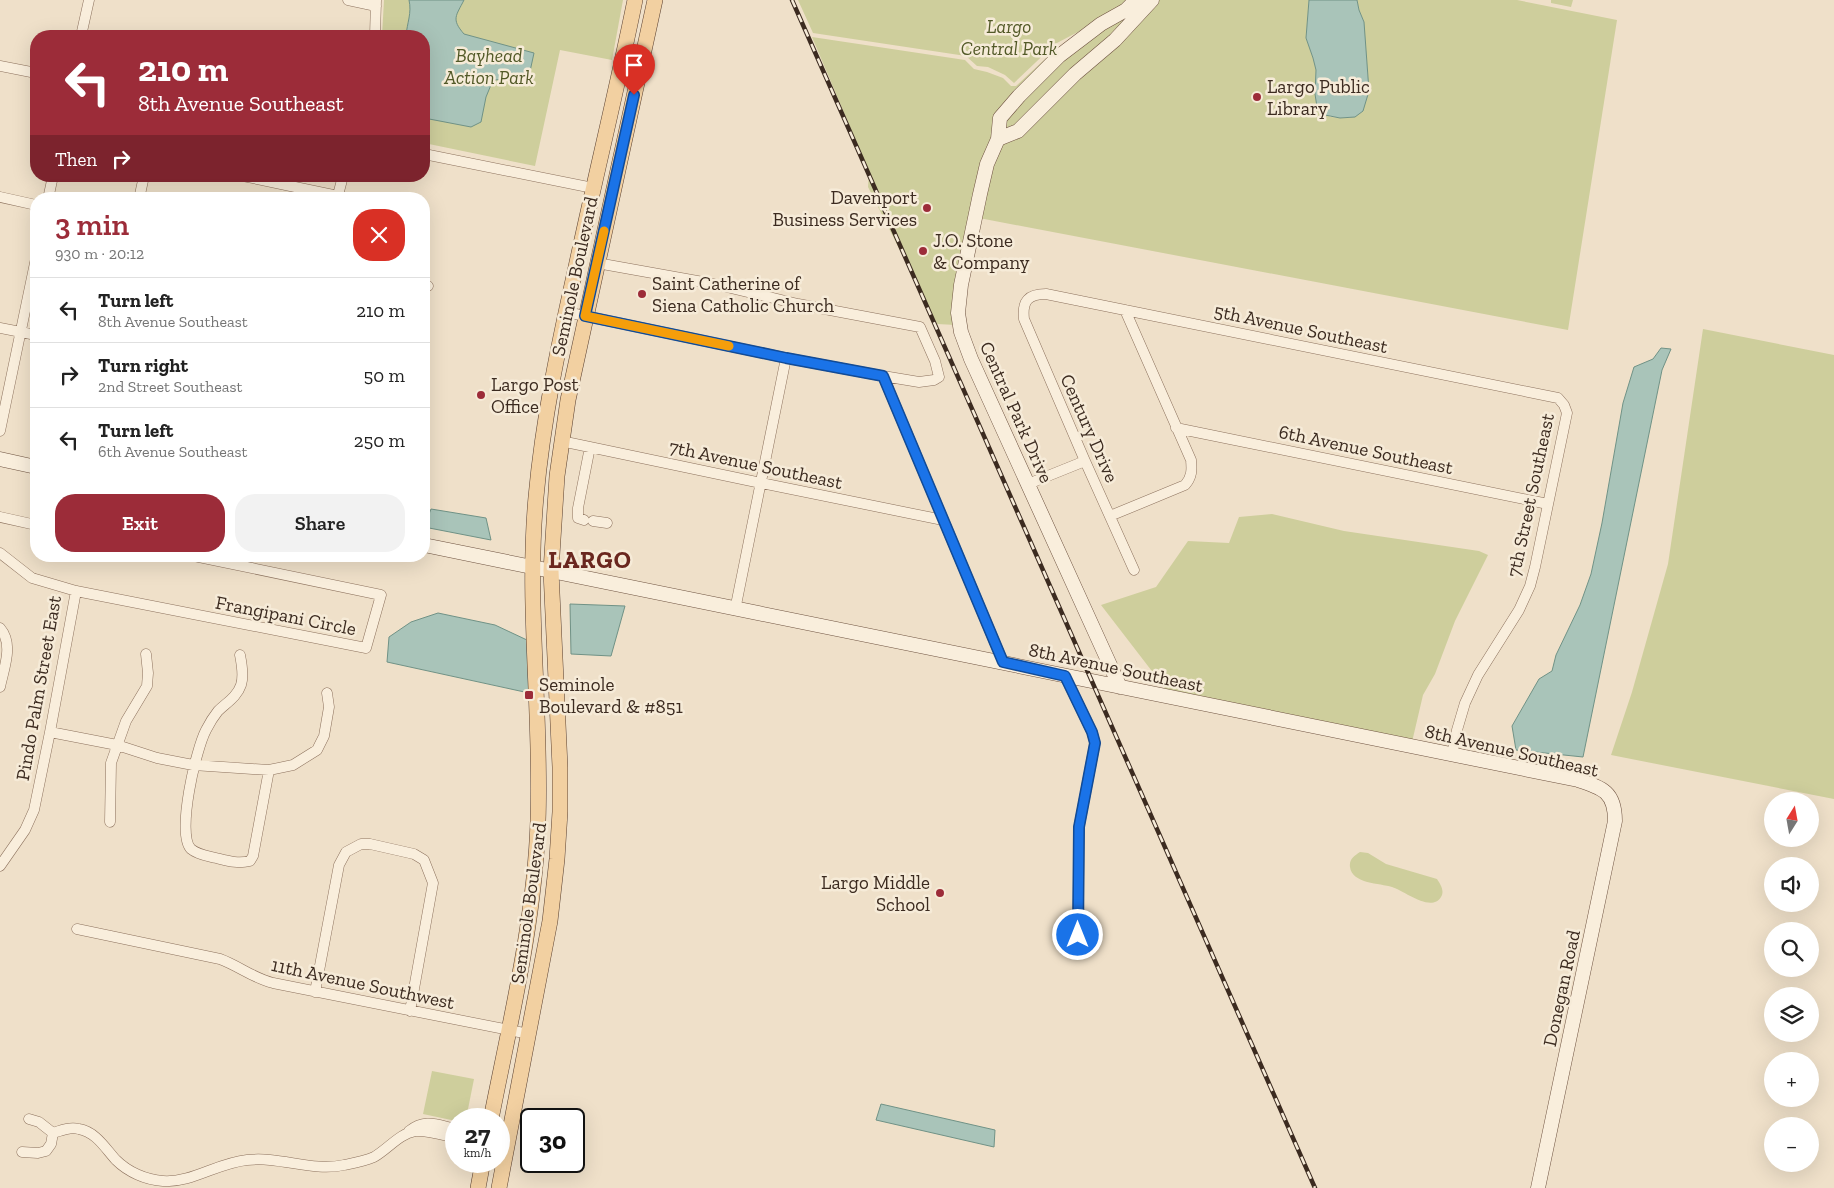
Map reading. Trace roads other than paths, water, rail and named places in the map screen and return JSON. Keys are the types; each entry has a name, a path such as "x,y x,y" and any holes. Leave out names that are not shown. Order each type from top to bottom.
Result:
{"main road":[{"name":"Seminole Boulevard","path":"493,1108 528,921 538,822 532,567 535,507 543,437 553,371 635,0"},
{"name":"Seminole Boulevard","path":"510,1114 529,1034 556,876 560,812 560,752 551,571 554,506 561,441 585,316 655,0"},
{"path":"628,36 646,40"},
{"path":"593,188 612,194"},
{"path":"478,1188 481,1173"},
{"name":"Seminole Boulevard","path":"498,1188 500,1173"}],"street":[{"path":"82,30 88,0"},
{"path":"348,0 376,3 375,30"},
{"name":"Central Park Drive","path":"1120,687 971,359 961,332 958,313 961,285 980,194 988,164 998,139 1000,118 1059,56 1102,24 1126,10 1136,0"},
{"path":"998,139 1018,131 1075,74 1115,40 1152,0"},
{"path":"0,66 30,72"},
{"path":"430,155 593,188"},
{"path":"270,182 315,192"},
{"path":"0,197 30,204"},
{"path":"566,312 786,358 883,376 919,382 934,380 939,376 935,361 920,327 798,304 714,284 597,264"},
{"path":"0,431 30,288"},
{"name":"5th Avenue Southeast","path":"1028,298 1036,294 1046,294 1558,398 1564,405"},
{"name":"Century Drive","path":"1028,298 1023,309 1024,319 1134,570"},
{"path":"1110,516 1185,485 1192,471 1191,460 1125,310"},
{"path":"0,328 30,334"},
{"path":"735,610 786,358"},
{"path":"883,376 1003,662"},
{"name":"7th Street Southeast","path":"1452,755 1457,730 1468,696 1478,675 1519,610 1530,586 1567,413 1564,405"},
{"name":"6th Avenue Southeast","path":"1176,428 1548,504"},
{"name":"7th Avenue Southeast","path":"561,441 761,484 943,520"},
{"path":"590,447 578,518 607,523"},
{"path":"0,459 30,466"},
{"path":"1028,484 1085,461"},
{"path":"0,517 30,524"},
{"name":"8th Avenue Southeast","path":"430,546 735,610 1003,662 1578,780 1606,791 1611,797"},
{"name":"Pindo Palm Street East","path":"0,553 32,578 76,591 50,732 31,818 0,866"},
{"name":"Frangipani Circle","path":"76,591 366,648 381,595 223,562"},
{"path":"0,628 6,635 8,646 0,687"},
{"path":"110,822 110,772 114,754 126,721 147,686 146,654"},
{"path":"240,655 241,685 235,695 217,713 205,731 193,765 186,813 186,837 190,848 198,853 236,863 250,861 254,856 270,770"},
{"path":"1065,676 1092,732 1095,743 1079,827 1078,935"},
{"path":"50,732 118,745 157,758 193,765 270,770 292,765 317,750 324,736 329,707 327,694"},
{"name":"Donegan Road","path":"1538,1188 1615,821 1615,807 1611,797"},
{"path":"315,992 339,865 346,852 360,844 370,844 414,854 424,860 433,883 410,1010"},
{"name":"11th Avenue Southwest","path":"77,929 220,959 237,966 257,979 529,1034"},
{"path":"29,1119 39,1122 53,1133"},
{"path":"53,1133 73,1128 90,1132 117,1161 130,1171 146,1178 165,1181 184,1179 222,1164 247,1160 274,1160 318,1167 338,1166 373,1157 416,1126 426,1123 445,1127"},
{"path":"406,1134 423,1131 445,1136"},
{"path":"22,1152 38,1153 46,1151 53,1133"}],"railway":[{"path":"792,0 1315,1188"}],"place":[{"name":"Largo Public Library","path":"1257,97"},
{"name":"Davenport Business Services","path":"927,208"},
{"name":"J.O. Stone & Company","path":"923,251"},
{"name":"Saint Catherine of Siena Catholic Church","path":"642,294"},
{"name":"Largo Post Office","path":"481,395"},
{"name":"Seminole Boulevard & #851","path":"529,695"},
{"name":"Largo Middle School","path":"940,893"}],"district":[{"name":"LARGO","path":"590,560"}],"park label":[{"name":"Largo Central Park","path":"1009,37"},
{"name":"Bayhead Action Park","path":"489,66"}]}
